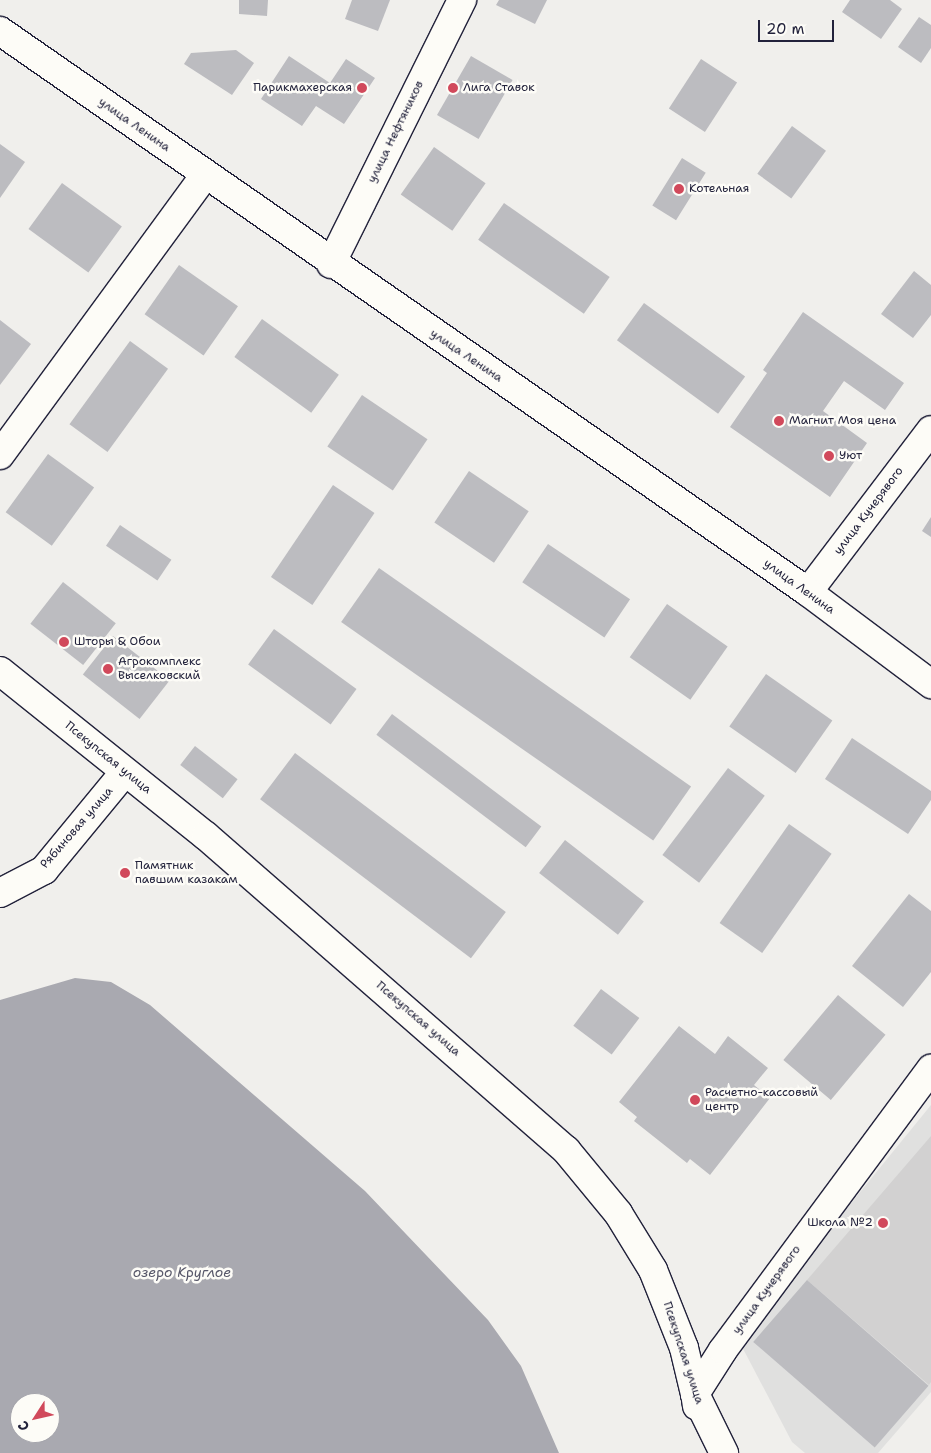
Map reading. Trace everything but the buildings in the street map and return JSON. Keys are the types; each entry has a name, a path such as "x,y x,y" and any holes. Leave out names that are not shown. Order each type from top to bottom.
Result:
{"street":[{"name":"улица Нефтяников","path":"331,264 462,0"},
{"name":"улица Ленина","path":"0,31 331,264 808,592 931,684"},
{"path":"0,455 205,175"},
{"name":"улица Кучерявого","path":"808,592 931,430"},
{"name":"Псекупская улица","path":"0,671 206,836 526,1113 578,1162 618,1213 653,1270 684,1348 695,1394 724,1453"},
{"name":"Рябиновая улица","path":"0,893 44,870 124,772"},
{"name":"улица Кучерявого","path":"695,1394 723,1350 931,1069"},
{"path":"695,1394 704,1453"}],"shaded area":[{"name":"Школа №2","path":"931,1105 931,1392 878,1453 805,1453 792,1442 739,1341"},
{"path":"931,1136 931,1382 929,1385 807,1280"}],"water":[{"name":"озеро Круглое","path":"75,978 111,982 150,1005 365,1191 488,1320 521,1366 559,1453 0,1453 0,1000"}],"place":[{"name":"Парикмахерская","path":"362,88"},
{"name":"Лига Ставок","path":"453,88"},
{"name":"Котельная","path":"679,189"},
{"name":"Магнит Моя цена","path":"779,421"},
{"name":"Уют","path":"829,456"},
{"name":"Шторы & Обои","path":"64,642"},
{"name":"Агрокомплекс Выселковский","path":"108,669"},
{"name":"Памятник павшим казакам","path":"125,873"},
{"name":"Расчетно-кассовый центр","path":"695,1100"},
{"name":"Школа №2","path":"883,1223"}]}
